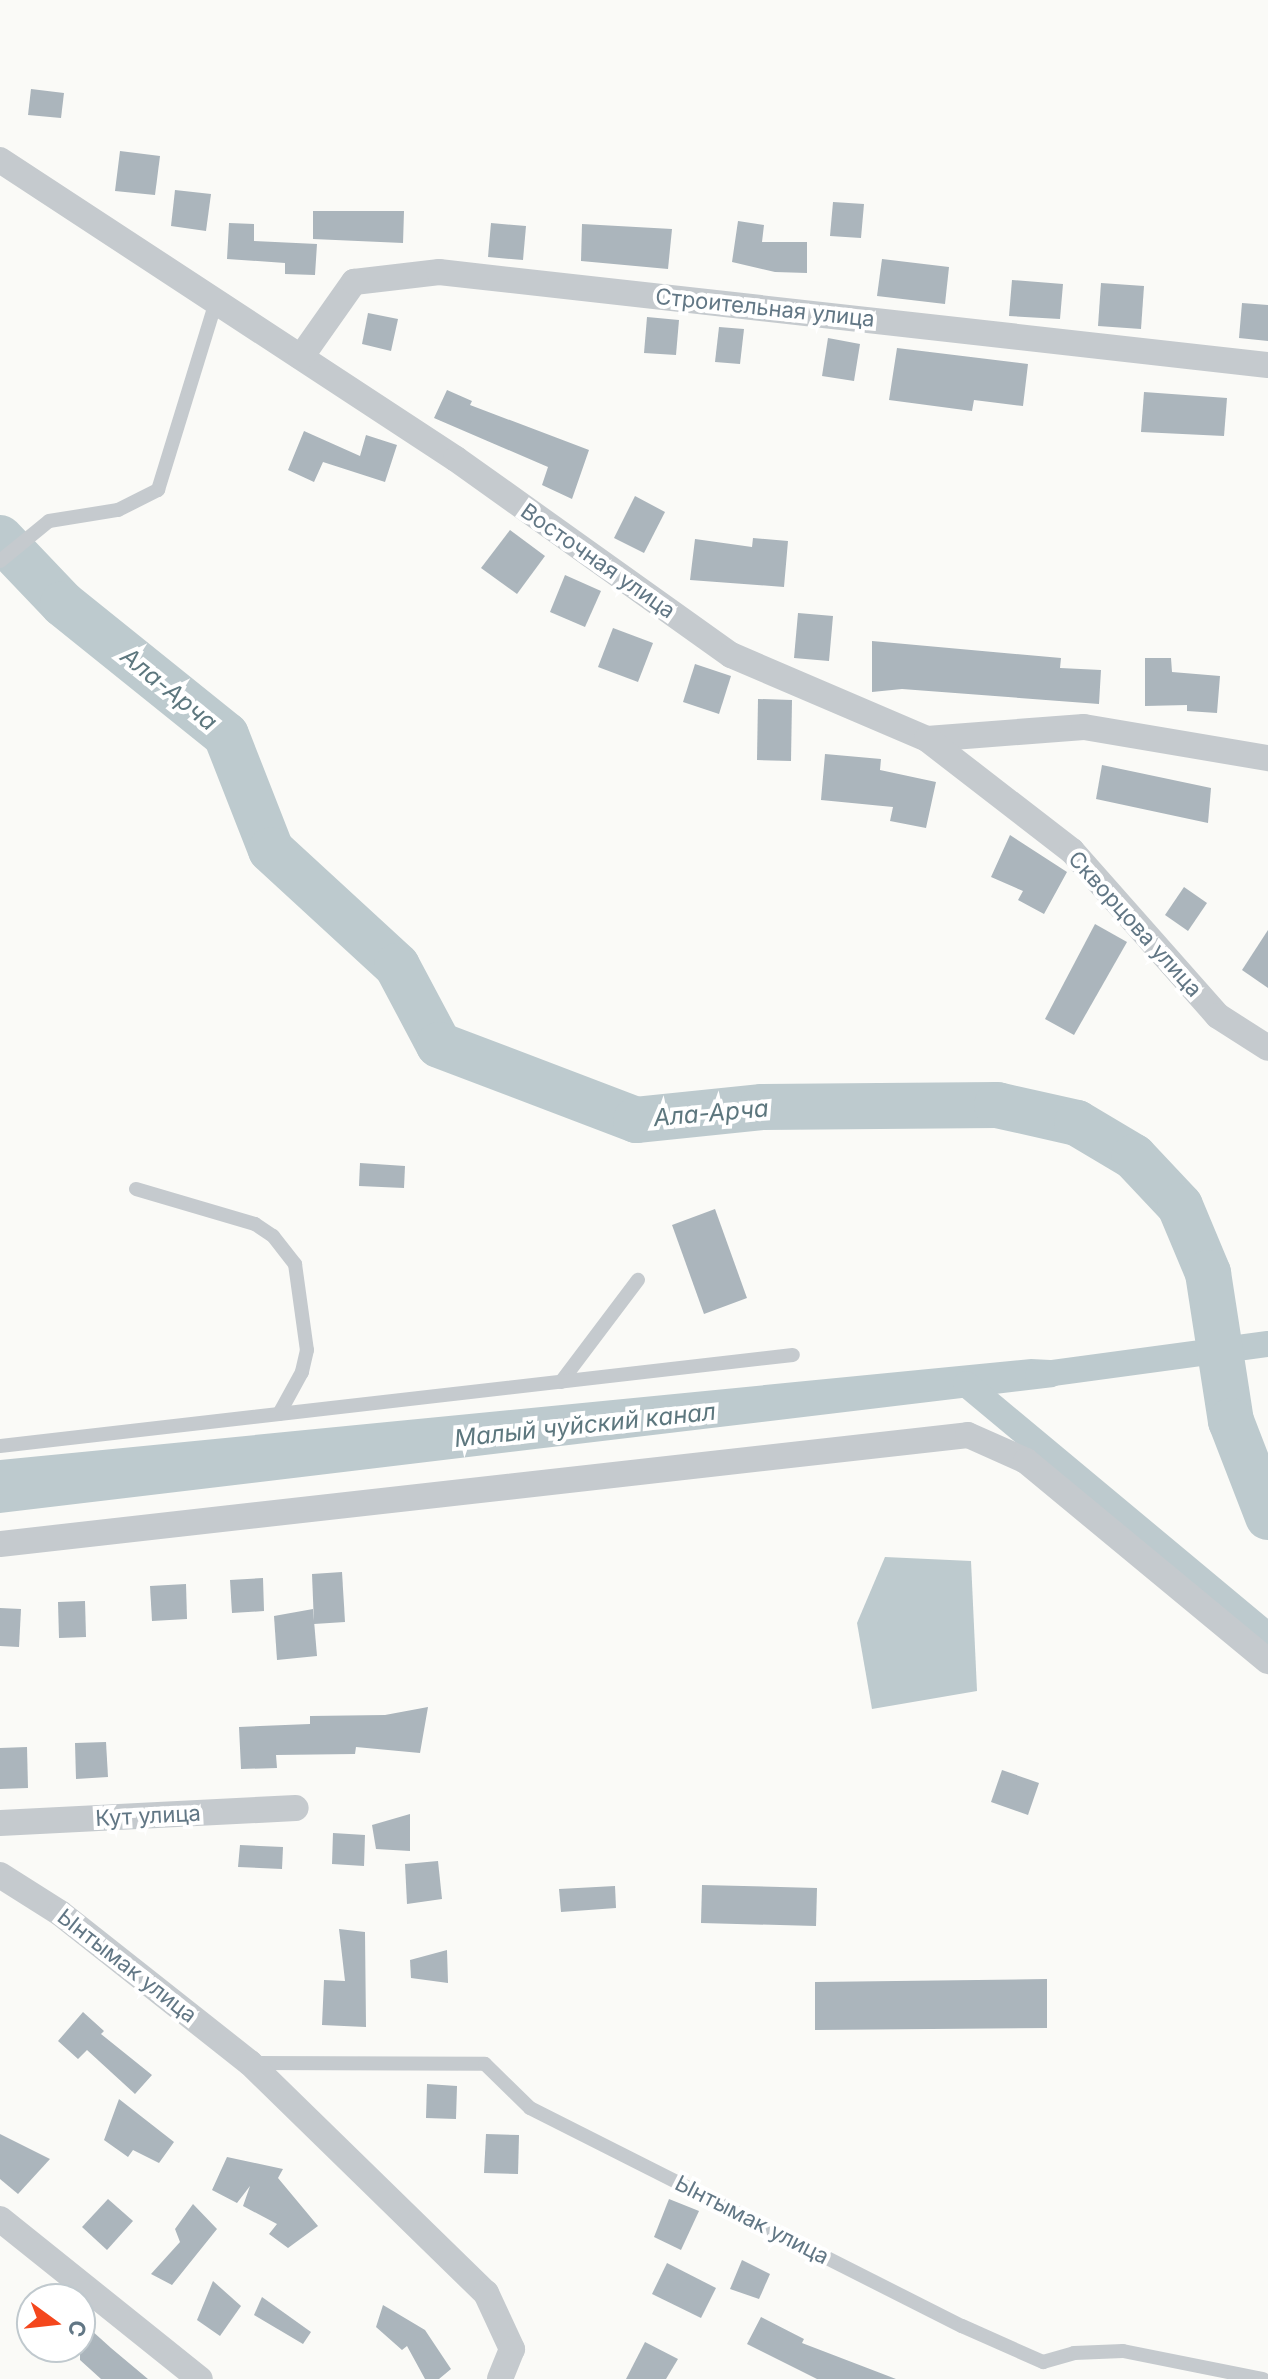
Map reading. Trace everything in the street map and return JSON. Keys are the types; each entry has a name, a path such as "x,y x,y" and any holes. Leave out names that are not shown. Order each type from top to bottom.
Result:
{"street":[{"name":"Восточная улица","path":"0,160 456,459 731,655 927,739 1084,727 1268,758"},
{"name":"Строительная улица","path":"301,357 354,282 439,272 1268,365"},
{"name":"Скворцова улица","path":"927,739 1072,851 1218,1016 1268,1048"},
{"path":"0,1544 968,1435 1026,1461 1268,1661"},
{"name":"Кут улица","path":"0,1823 296,1808"},
{"name":"Ынтымак улица","path":"0,1875 60,1913 250,2063 486,2293 512,2349 500,2379"},
{"path":"0,2219 200,2379"}],"lane":[{"path":"0,561 49,521 118,510 158,490 216,302"},
{"path":"136,1189 255,1224 273,1236 295,1264 307,1350 302,1372 279,1414"},
{"path":"561,1382 638,1280"},
{"path":"0,1446 793,1355"},
{"name":"Ынтымак улица","path":"250,2063 485,2064 530,2108 962,2326 1043,2362 1074,2353 1123,2351 1263,2379"}],"water":[{"path":"1031,1359 1070,1361 1073,1378 1054,1387 0,1513 0,1460"},
{"path":"885,1557 971,1561 977,1691 872,1709 857,1623"}],"building":[{"path":"31,89 64,93 61,118 28,115"},
{"path":"120,151 160,156 155,195 115,191"},
{"path":"175,190 211,194 206,231 171,226"},
{"path":"833,202 864,204 861,238 830,236"},
{"path":"313,211 404,211 403,243 313,239"},
{"path":"738,221 764,225 762,242 807,242 807,273 775,272 732,262"},
{"path":"229,223 254,224 254,241 317,244 315,275 285,274 285,263 227,259"},
{"path":"491,223 526,226 523,260 488,257"},
{"path":"582,224 672,229 668,269 581,261"},
{"path":"882,259 949,267 945,304 877,296"},
{"path":"1012,280 1063,284 1060,319 1009,316"},
{"path":"1101,283 1144,286 1141,329 1098,326"},
{"path":"1242,303 1268,305 1268,341 1239,338"},
{"path":"368,313 398,319 391,351 362,344"},
{"path":"647,317 679,320 676,355 644,353"},
{"path":"719,327 744,329 740,364 715,362"},
{"path":"828,338 860,344 854,381 822,376"},
{"path":"897,348 1028,364 1023,406 974,400 972,411 889,400"},
{"path":"447,390 472,401 470,405 589,450 572,499 542,485 548,467 434,418"},
{"path":"1144,392 1227,398 1224,436 1141,432"},
{"path":"304,431 360,456 366,435 397,445 385,482 323,462 314,482 288,470"},
{"path":"635,496 665,512 644,553 614,538"},
{"path":"510,530 545,556 517,594 481,568"},
{"path":"753,538 788,541 784,587 690,580 695,539 752,547"},
{"path":"565,575 601,591 585,627 550,612"},
{"path":"798,613 833,616 829,661 794,658"},
{"path":"613,628 653,643 638,682 598,667"},
{"path":"872,641 1061,658 1060,668 1101,670 1099,704 902,689 872,692"},
{"path":"1145,658 1171,658 1172,672 1220,676 1217,713 1187,711 1187,705 1145,706"},
{"path":"695,664 731,676 719,714 683,702"},
{"path":"758,699 792,700 791,761 757,760"},
{"path":"825,754 881,759 880,770 936,782 926,828 890,821 893,807 821,800"},
{"path":"1102,765 1211,788 1208,823 1096,799"},
{"path":"1010,835 1067,872 1044,914 1018,900 1023,891 991,877"},
{"path":"1184,887 1207,903 1188,931 1165,915"},
{"path":"1095,924 1127,942 1074,1035 1045,1019"},
{"path":"1268,930 1268,988 1242,970"},
{"path":"360,1163 405,1166 404,1188 359,1186"},
{"path":"715,1209 747,1298 704,1314 672,1225"},
{"path":"342,1572 345,1622 314,1624 312,1574"},
{"path":"263,1578 264,1611 232,1613 230,1580"},
{"path":"186,1584 187,1619 152,1621 150,1586"},
{"path":"85,1601 86,1637 59,1638 58,1602"},
{"path":"0,1608 21,1609 19,1647 0,1646"},
{"path":"313,1609 317,1656 277,1660 274,1616"},
{"path":"428,1707 420,1753 356,1747 355,1754 276,1755 277,1768 241,1769 239,1727 310,1724 310,1716 385,1715"},
{"path":"106,1742 108,1777 76,1779 75,1743"},
{"path":"27,1747 28,1788 0,1789 0,1748"},
{"path":"1002,1770 1039,1783 1028,1815 991,1802"},
{"path":"410,1814 410,1851 376,1849 372,1825"},
{"path":"333,1833 365,1835 364,1866 332,1864"},
{"path":"240,1845 283,1847 282,1869 238,1867"},
{"path":"438,1861 442,1899 407,1904 405,1864"},
{"path":"702,1885 817,1888 816,1926 701,1923"},
{"path":"615,1886 616,1908 561,1912 559,1889"},
{"path":"339,1929 365,1932 366,2027 322,2025 324,1980 345,1981"},
{"path":"447,1950 448,1983 411,1978 410,1960"},
{"path":"1047,1979 1047,2028 815,2030 815,1982"},
{"path":"83,2012 104,2031 101,2034 152,2075 135,2094 87,2050 78,2059 58,2041"},
{"path":"427,2084 457,2086 456,2119 426,2118"},
{"path":"119,2099 174,2142 159,2163 133,2150 128,2157 104,2140"},
{"path":"0,2134 50,2159 18,2194 0,2179"},
{"path":"486,2134 519,2135 518,2174 484,2173"},
{"path":"227,2157 283,2169 278,2178 318,2226 288,2248 269,2234 277,2224 243,2206 250,2186 237,2203 212,2190"},
{"path":"108,2199 133,2221 107,2250 82,2227"},
{"path":"669,2199 699,2211 681,2250 654,2237"},
{"path":"193,2204 217,2229 172,2285 151,2274 180,2242 175,2229"},
{"path":"742,2260 770,2274 759,2299 730,2289"},
{"path":"667,2263 716,2288 701,2318 652,2294"},
{"path":"213,2281 241,2306 220,2336 197,2320"},
{"path":"262,2297 311,2332 303,2344 254,2315"},
{"path":"383,2305 425,2330 451,2369 439,2379 425,2379 407,2346 402,2350 376,2327"},
{"path":"761,2317 804,2339 802,2343 896,2379 817,2379 747,2344"},
{"path":"96,2334 148,2379 101,2379 83,2363 96,2363"},
{"path":"645,2342 678,2359 666,2379 626,2379"}],"waterway":[{"name":"Ала-Арча","path":"0,538 63,604 226,735 271,850 397,966 439,1045 636,1120 762,1107 997,1105 1077,1123 1134,1157 1180,1206 1208,1273 1231,1421 1268,1517"},
{"name":"Малый чуйский канал","path":"1038,1375 1268,1344"},
{"path":"966,1384 1268,1636"}]}
